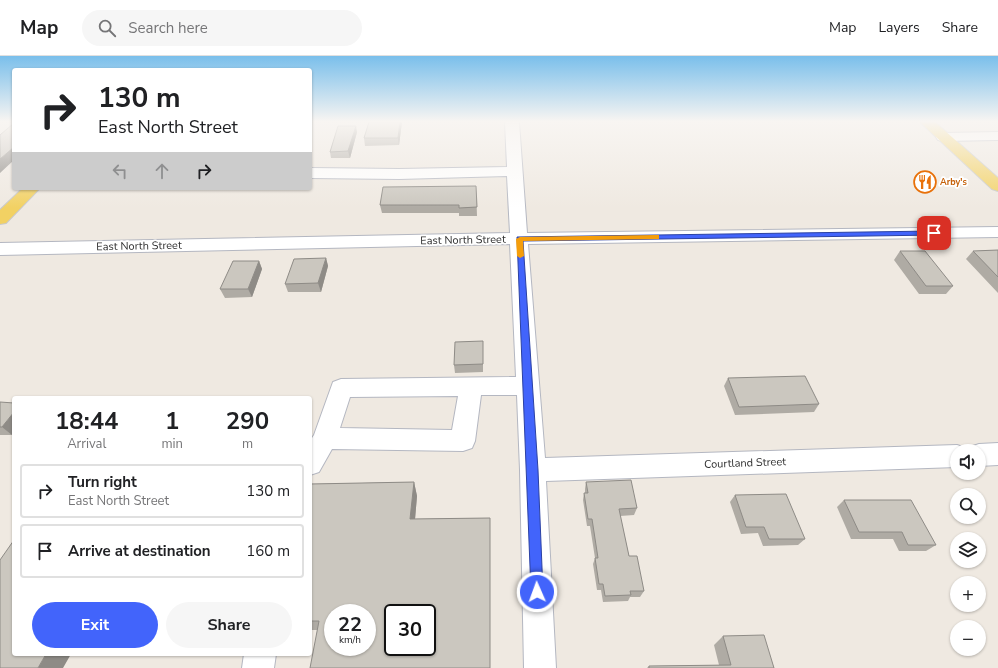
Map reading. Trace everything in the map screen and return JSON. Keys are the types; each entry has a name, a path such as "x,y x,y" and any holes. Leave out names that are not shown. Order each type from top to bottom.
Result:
{"main road":[{"path":"959,151 995,181"},
{"path":"0,220 30,190"}],"street":[{"path":"514,151 528,386 540,668"},
{"path":"312,173 399,174 515,171"},
{"name":"East North Street","path":"0,249 998,232"},
{"path":"312,460 324,438 341,388 528,386"},
{"path":"324,438 463,441 471,387"},
{"path":"986,455 998,454"},
{"name":"Courtland Street","path":"532,470 950,456"},
{"path":"258,668 260,656"}],"building":[{"path":"0,151 10,151 0,159"},
{"path":"330,151 348,151 348,151 330,152"},
{"path":"476,186 477,207 459,208 459,205 380,205 383,187"},
{"path":"998,250 998,277 973,251"},
{"path":"900,251 925,251 953,286 926,286"},
{"path":"326,258 318,283 285,284 294,259"},
{"path":"233,261 259,261 248,289 220,289"},
{"path":"483,341 483,364 454,365 455,342"},
{"path":"805,376 819,404 739,407 728,378"},
{"path":"0,402 12,403 12,414 2,427 0,427"},
{"path":"631,480 637,508 619,509 629,556 637,556 644,591 630,591 631,595 605,596 603,584 599,584 595,558 598,558 592,519 588,519 584,493 588,493 586,482"},
{"path":"414,482 410,519 490,518 490,668 310,668 319,621 312,621 312,484"},
{"path":"786,494 805,539 769,539 764,527 746,527 735,495"},
{"path":"844,500 911,500 936,545 908,545 902,532 859,532"},
{"path":"12,543 12,656 45,656 38,668 0,668 0,560"},
{"path":"764,635 774,668 649,668 649,666 731,665 723,636"}],"slow traffic":[{"path":"520,256 520,239 656,237"}],"place":[{"name":"Arby's","path":"925,182"}],"route":[{"path":"537,592 520,239 934,233"}]}
